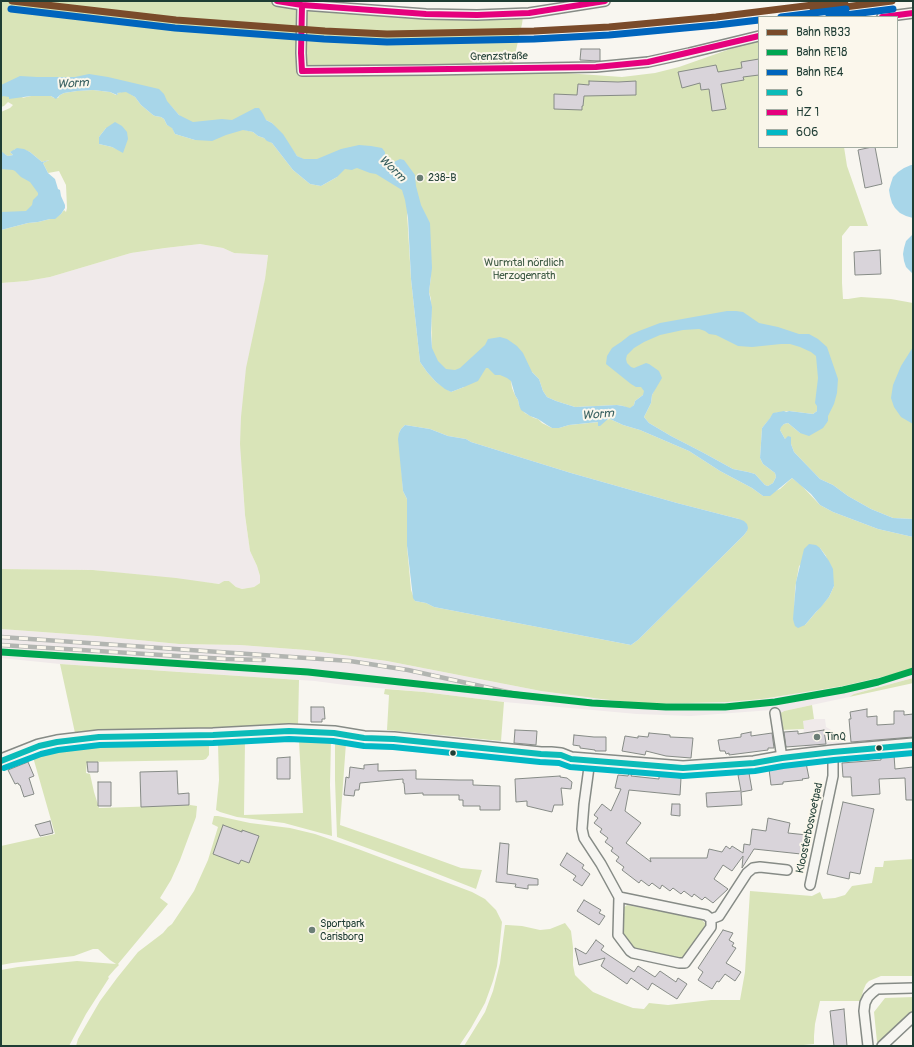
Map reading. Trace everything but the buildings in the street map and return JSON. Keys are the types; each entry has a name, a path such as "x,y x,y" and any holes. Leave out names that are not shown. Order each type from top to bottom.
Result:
{"street":[{"path":"277,1 302,5 426,14 477,16 529,13 605,1"},
{"name":"Grenzstraße","path":"302,5 302,71 596,67 648,62 758,36"},
{"path":"890,16 913,13"},
{"path":"775,713 782,758"},
{"path":"1,761 38,746 99,737 213,735 289,731 334,733 364,738 394,739 561,755 571,759 683,768 754,763 833,752 913,745"},
{"name":"Kloosterbosvoetpad","path":"810,885 833,776 833,752"},
{"path":"590,760 582,829 584,838 602,864 619,897 618,935 630,950 637,954 679,963 686,963 711,927 711,919"},
{"path":"711,919 719,916 747,873 753,868 760,867 788,870"},
{"path":"619,897 706,915 711,919"},
{"path":"868,1046 864,1011 868,997 877,989 913,988"},
{"path":"882,1046 913,1017"}],"shaded area":[{"path":"200,244 223,248 234,253 268,254 242,475 245,515 250,551 257,566 260,576 260,583 254,587 242,589 236,587 229,581 224,581 220,584 93,570 1,569 1,283 50,277 131,253"},
{"path":"1,629 179,644 240,645 306,650 387,661 541,691 647,704 728,702 762,699 843,686 903,672 913,668 913,678 854,694 849,697 772,714 772,710 691,716 637,714 504,702 315,681 60,664 1,658"},
{"path":"825,719 826,727 845,738 847,745 805,750 803,721"}],"green space":[{"name":"Wurmtal nördlich Herzogenrath","path":"1,1 298,1 407,10 524,10 511,72 551,72 622,77 655,73 679,67 758,40 758,148 844,148 847,166 868,226 850,226 842,236 843,299 861,297 891,299 913,303 913,519 893,518 871,509 848,496 833,485 820,479 794,452 791,444 791,437 785,439 780,427 788,423 800,433 828,421 828,416 817,411 813,414 789,411 775,413 762,428 760,458 763,464 775,473 776,477 773,483 768,486 765,485 755,474 733,469 649,423 644,417 651,403 654,391 643,395 635,401 634,405 630,409 617,405 575,407 556,401 547,397 543,391 539,379 532,372 511,381 512,388 519,405 525,413 552,428 599,422 610,419 689,451 763,496 780,489 792,478 801,485 820,505 833,512 878,529 913,537 913,668 903,672 843,686 762,699 728,702 647,704 541,691 387,661 306,650 240,645 179,644 1,629 1,569 93,570 176,578 219,584 224,581 229,581 236,587 242,589 254,587 260,583 260,576 257,566 250,551 245,515 240,444 246,368 265,279 268,255 234,253 223,248 200,244 131,253 50,277 1,283 1,230 28,223 53,219 64,210 66,212 67,208 66,185 59,171 48,173 43,163 49,160 42,162 30,152 22,149 15,149 10,152 13,155 8,156 2,153 1,112 13,105 8,102 1,107","holes":["91,84 149,94 170,105 206,140 195,140 175,134 172,127 167,125 164,119 153,115 141,105 135,97 126,91 117,93 118,94 116,95 110,92 93,90 64,93 58,98 51,96 31,96 22,98 25,95","266,120 272,123 297,156 337,177 321,186 310,184 293,170 272,143 253,132 245,130","106,128 123,152 112,147 99,144 99,137","407,212 431,276 429,292 431,299 432,361 464,387 451,392 436,382 420,362 411,279","405,425 430,429 448,436 466,439 471,442 571,473 739,519 747,531 638,640 631,645 434,607 426,603 415,601 411,590 407,546 407,499 403,491 399,433","820,548 826,556 834,586 829,597 805,625 794,623 795,589 799,566"]},
{"path":"1,160 30,173 44,206 1,222"},
{"path":"60,664 299,680 298,726 75,733"},
{"path":"913,678 913,683 849,697 854,694"},
{"path":"385,689 424,692 504,702 501,741 387,730 389,695 384,694"},
{"path":"812,705 814,719 803,721 804,729 780,730 778,713"},
{"path":"299,741 331,741 330,785 332,836 284,823 237,817 216,810 219,780 218,744 245,742 244,815 303,813"},
{"path":"335,742 346,743 340,825 461,868 482,870 476,889 337,837"},
{"path":"209,743 209,755 203,760 87,762 86,773 90,774 99,808 190,805 197,806 196,817 180,860 171,880 160,898 168,904 108,977 109,978 86,1014 69,1046 1,1046 1,970 77,961 116,964 98,949 93,949 74,956 1,965 1,846 55,834 33,757 88,746"},
{"name":"Sportpark Carisborg","path":"214,816 250,823 290,828 315,834 472,892 485,899 496,910 502,922 497,966 485,1003 459,1046 76,1046 78,1039 100,1001 117,978 138,952 163,933 172,924 194,891 208,860 218,827 212,824"},
{"path":"913,859 913,976 881,976 869,981 863,991 861,1001 820,1001 815,1024 814,1044 793,1046 464,1046 485,1012 493,991 500,963 505,925 522,926 540,930 550,929 565,923 571,931 575,975 593,992 633,1008 644,1009 649,1003 668,1005 711,1000 740,1000 745,972 750,891 812,896 820,892 823,899 835,898 845,895 852,886 872,883 875,867 883,867 884,861"},
{"path":"627,905 701,919 706,924 706,927 690,953 681,960 634,949 621,933 623,908"},
{"path":"913,997 913,1013 880,1043 877,1042 874,1012 885,998"}],"water":[{"name":"Worm","path":"89,74 159,89 179,115 193,122 222,119 232,120 255,108 259,108 266,120 272,123 283,134 297,156 304,159 317,159 341,149 359,145 382,148 385,152 385,159 392,163 400,159 404,160 415,175 421,205 430,223 432,268 429,292 432,307 432,348 438,361 446,369 455,370 460,368 485,345 488,339 500,337 507,339 517,346 523,353 532,372 539,379 543,391 547,397 575,407 617,405 630,408 634,405 635,401 643,395 644,391 641,387 636,387 631,384 606,364 607,356 612,348 630,335 639,331 660,323 727,311 736,311 743,312 759,323 799,334 809,334 818,339 827,347 838,379 837,393 834,404 828,416 828,421 823,428 809,436 800,433 788,423 784,424 780,430 785,439 788,436 791,437 791,444 794,452 820,479 833,485 848,496 871,509 893,518 913,519 913,537 878,529 833,512 820,505 811,494 792,478 770,496 763,496 689,451 610,419 600,426 598,426 598,422 552,428 521,410 511,381 500,375 495,375 488,368 486,368 478,381 451,392 445,389 436,382 420,362 411,279 408,218 402,190 376,174 357,168 352,170 345,169 337,177 321,186 310,184 293,170 272,143 253,132 243,130 212,141 195,140 175,134 164,119 153,115 141,105 135,97 126,92 117,93 117,95 110,92 93,90 77,91 64,93 56,99 51,96 31,96 9,99 9,97 3,96 1,98 1,85 20,76 75,77","holes":["699,329 738,346 752,347 790,344 811,352 816,356 818,378 815,403 817,406 817,411 813,414 789,411 773,413 762,428 760,458 763,464 775,473 776,477 773,483 768,486 765,485 755,474 733,469 671,436 649,423 644,417 651,403 652,395 662,378 659,371 649,364 646,363 634,368 631,367 627,363 627,355 634,348 660,335 683,330"]},
{"path":"115,122 122,126 127,132 128,139 123,153 112,147 99,144 99,137 106,128"},
{"path":"17,148 30,152 42,162 49,160 43,163 48,173 55,179 65,208 55,219 28,223 1,230 1,212 26,211 38,195 30,182 21,177 15,171 1,169 1,151 8,156 13,155 10,152"},
{"path":"913,165 913,218 900,213 895,208 892,203 889,190 893,177 904,168"},
{"path":"913,234 913,274 906,267 903,254 906,241"},
{"path":"913,347 913,424 901,417 894,407 891,398 893,385 901,366"},
{"path":"405,425 430,429 448,436 466,439 471,442 571,473 739,519 747,524 748,528 744,535 638,640 631,645 434,607 426,603 415,601 413,598 407,546 407,499 403,491 398,439 401,429"},
{"path":"809,544 816,545 820,548 829,561 833,569 834,586 829,597 821,607 805,625 798,628 795,626 793,619 796,582 804,549"}],"railway":[{"path":"1,637 350,661 408,670 536,697"},
{"path":"1,645 264,660"}],"rail line":[{"name":"RB33","path":"12,1 176,20 387,34 534,31 609,27 716,17 845,1"},
{"name":"RB33","path":"813,11 892,1"},
{"name":"RE4","path":"11,9 175,28 387,42 534,39 609,35 758,20"},
{"name":"RE4","path":"789,16 846,9"},
{"name":"RE4","path":"837,16 893,9"},
{"name":"RE18","path":"1,652 308,672 592,703 666,707 725,707 775,702 843,690 878,682 913,671"}],"transit line":[{"path":"277,1 302,5 426,14 477,15 529,13 605,1"},
{"path":"302,5 302,71 596,67 648,62 758,36"},
{"path":"890,16 913,13"},
{"name":"6","path":"1,761 39,746 57,742 99,737 213,735 289,731 334,733 364,738 394,739 561,755 571,759 683,768 754,763 833,752 913,745"},
{"name":"606","path":"4,768 41,754 58,750 100,745 213,743 289,739 333,741 364,746 393,747 559,763 570,767 683,776 755,771 834,760 913,753"}],"place":[{"name":"238-B","path":"420,178"},
{"name":"TinQ","path":"817,737"},
{"name":"Sportpark Carisborg","path":"312,930"}]}
